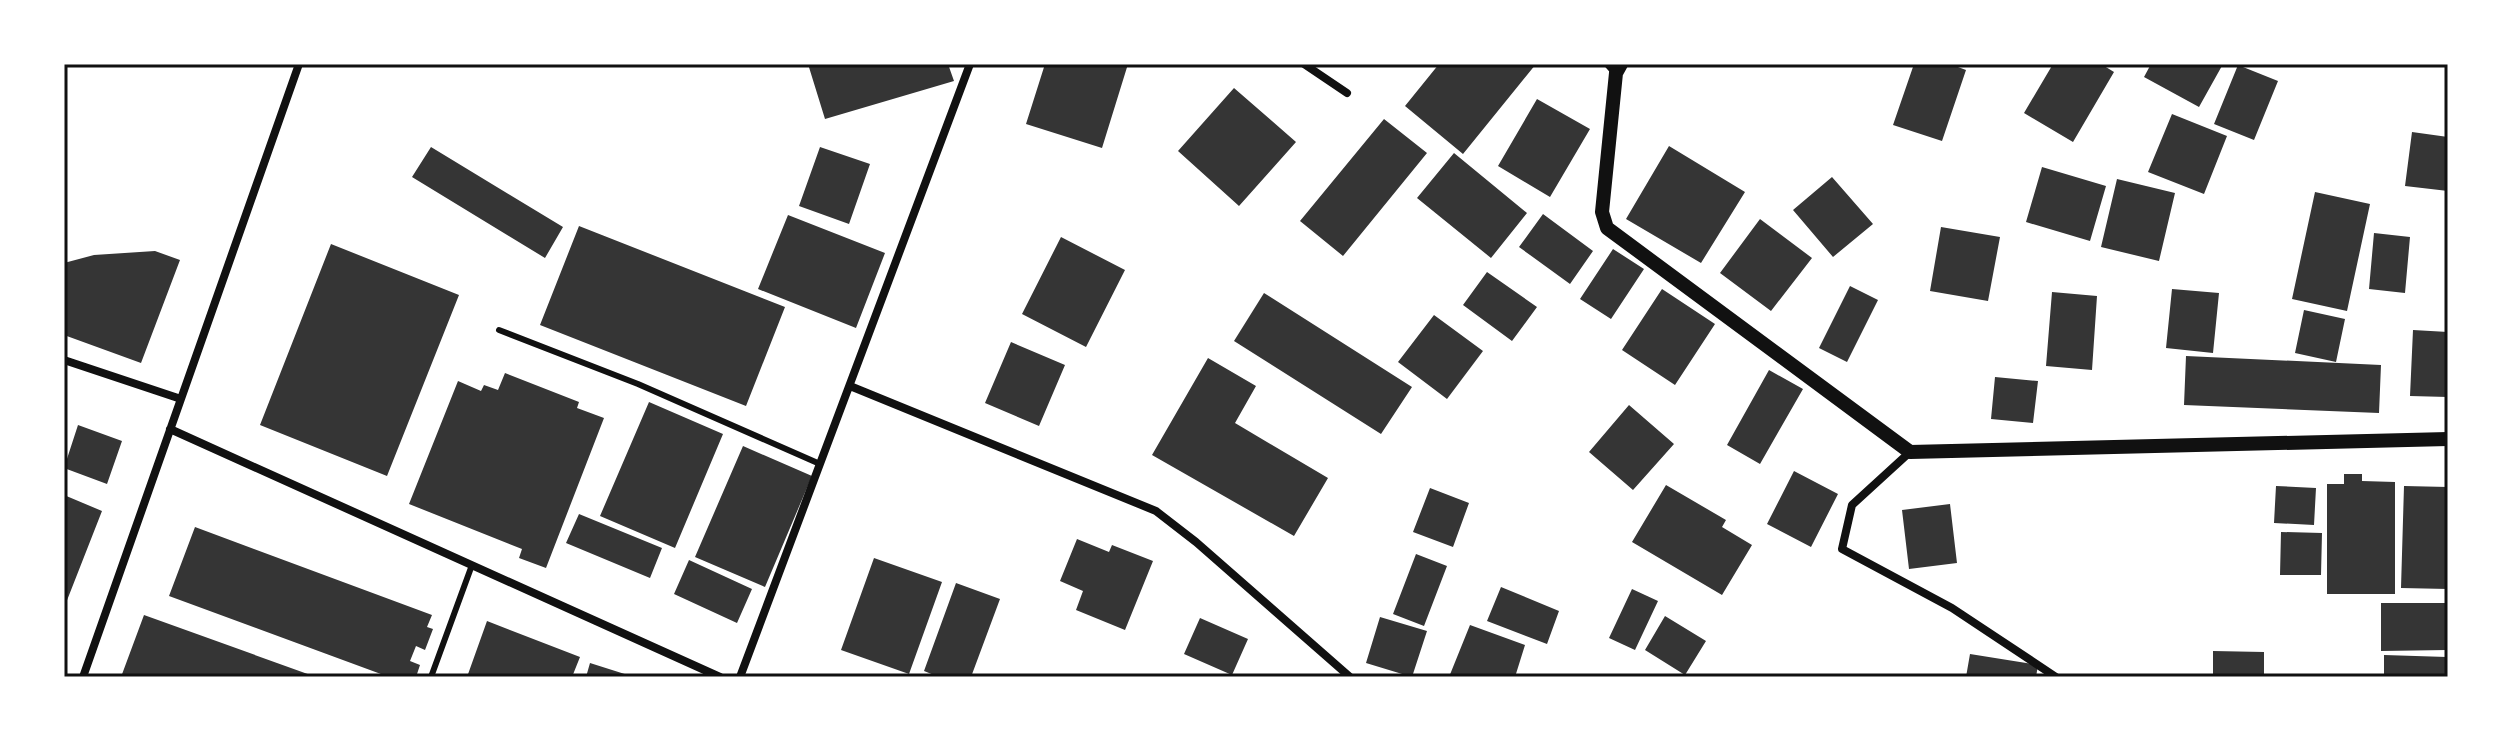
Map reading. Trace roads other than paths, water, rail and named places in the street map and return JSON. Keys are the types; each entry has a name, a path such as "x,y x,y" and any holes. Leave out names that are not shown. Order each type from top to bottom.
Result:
{"street":[{"path":"83,677 299,64"},
{"path":"740,677 970,64"},
{"path":"1304,64 1347,93"},
{"path":"1615,67 1602,212 1607,228 1910,452 2448,439"},
{"path":"64,360 181,399"},
{"path":"850,386 1156,511 1196,542 1350,677"},
{"path":"170,429 720,677"},
{"path":"1910,452 1852,505 1842,549 1952,608 2056,677"}],"lane":[{"path":"499,330 638,384 820,464"},
{"path":"431,677 472,565"}]}
